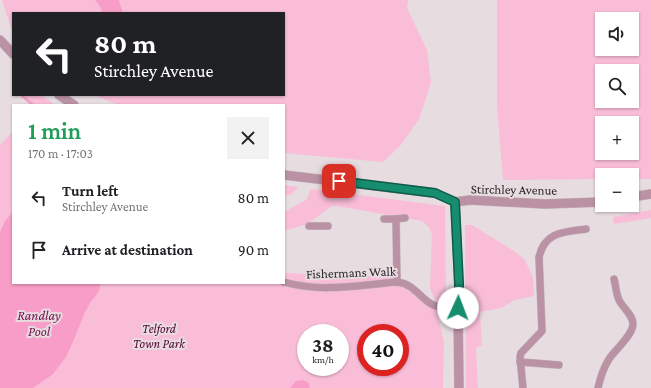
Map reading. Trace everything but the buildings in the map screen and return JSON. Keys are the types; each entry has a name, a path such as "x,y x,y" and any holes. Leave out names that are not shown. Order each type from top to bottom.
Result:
{"street":[{"path":"0,40 12,53"},
{"path":"60,96 72,104"},
{"name":"Stirchley Avenue","path":"285,175 435,193 455,202 470,200 546,204 595,202"},
{"path":"639,196 651,194"},
{"path":"455,202 459,284 459,388"},
{"path":"384,219 405,218"},
{"path":"396,219 397,282"},
{"path":"308,226 328,226"},
{"path":"523,388 520,357 542,332 539,261 541,249 544,243 554,235 586,229"},
{"path":"598,388 609,359 629,334 633,326 631,317 618,298 614,279"},
{"name":"Fishermans Walk","path":"285,282 318,288 402,282 412,287 422,297 434,305 445,308 458,308"},
{"path":"520,362 559,365"}],"green space":[{"path":"2,0 95,0 101,8 102,12 12,12 12,31"},
{"path":"119,0 408,0 407,8 427,50 431,83 419,119 400,146 383,162 285,153 285,104 116,104 96,96 285,96 285,12 123,12"},
{"path":"497,0 651,0 651,179 639,179 639,168 595,168 595,179 503,180 497,106"},
{"path":"22,96 42,96 54,104 32,104"},
{"name":"Telford Town Park","path":"12,132 12,284 285,284 285,273 393,277 436,305 444,343 443,388 0,388 0,145"},
{"path":"285,185 298,187 292,194 285,196"},
{"path":"311,189 445,206 446,306 438,306 430,289 432,235 429,227 422,221 332,206 307,224 285,231 285,211 306,200"},
{"path":"651,210 651,218 614,224 613,217"},
{"path":"465,225 472,225 514,251 525,260 533,278 534,296 515,300 501,308 480,312 482,345 476,348 478,388 466,388"}],"water":[{"path":"95,0 119,0 123,12 102,12 101,8"},
{"name":"Randlay Pool","path":"12,211 12,284 101,284 99,291 85,312 66,357 53,374 33,388 0,388 0,232 5,221"},
{"path":"302,380 308,382 310,388 290,388 296,381"}],"waterway":[{"path":"22,96 32,104"}],"route":[{"path":"339,181 435,193 455,202 459,284 458,308"}]}
